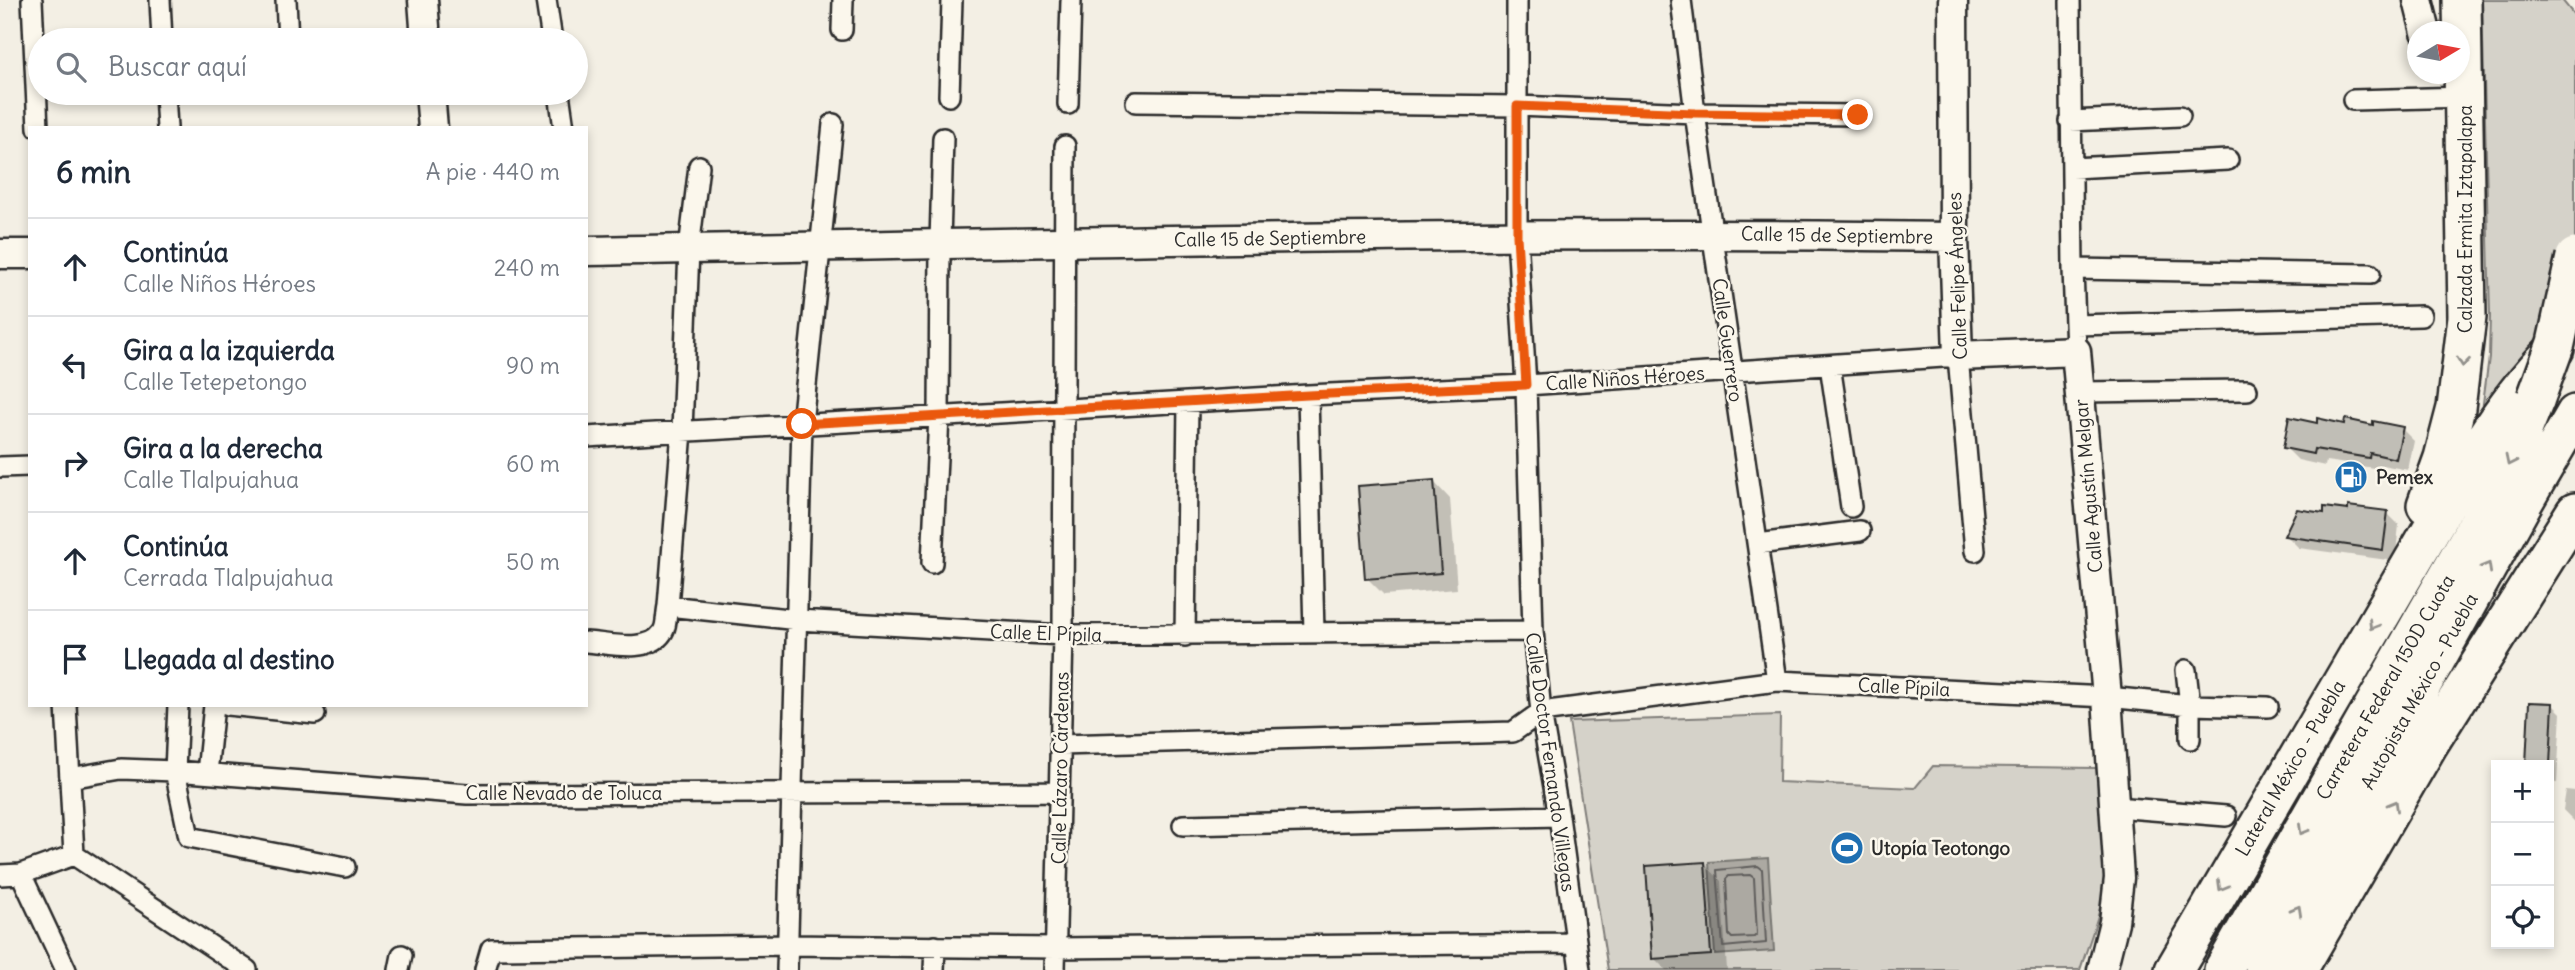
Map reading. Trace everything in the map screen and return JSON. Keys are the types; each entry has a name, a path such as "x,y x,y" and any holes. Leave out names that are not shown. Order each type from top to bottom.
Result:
{"highway":[{"name":"Calzada Ermita Iztapalapa","path":"2462,0 2462,21"},
{"name":"Calzada Ermita Iztapalapa","path":"2409,567 2428,497 2443,458 2461,376 2468,298 2463,84"},
{"name":"Carretera Federal 150D Cuota","path":"2223,970 2488,505 2515,450 2556,343 2575,257"},
{"path":"2409,567 2506,404 2531,373 2575,330"},
{"name":"Autopista México - Puebla","path":"2264,970 2575,414"},
{"path":"2479,665 2513,578 2575,447"},
{"path":"2298,970 2430,744 2575,512"},
{"path":"2527,592 2575,532"},
{"name":"Lateral México - Puebla","path":"2174,970 2409,567"}],"street":[{"path":"32,0 33,28"},
{"path":"160,0 161,28"},
{"path":"286,0 287,28"},
{"path":"423,0 425,28"},
{"path":"546,0 550,28"},
{"path":"842,30 843,0"},
{"path":"949,96 952,0"},
{"path":"1068,104 1071,0"},
{"name":"Calle Doctor Fernando Villegas","path":"1517,0 1517,236 1526,385 1533,631 1541,712 1559,816 1580,970"},
{"name":"Calle Guerrero","path":"1681,0 1777,681"},
{"name":"Calle Felipe Ángeles","path":"1953,0 1954,237 1958,356 1975,551"},
{"name":"Calle Agustín Melgar","path":"2070,0 2070,121 2076,338 2107,697 2119,878 2114,922 2102,970"},
{"path":"2418,0 2423,21"},
{"path":"2353,100 2441,84"},
{"path":"1136,102 1517,106 1695,113 1858,115"},
{"path":"37,105 38,126"},
{"path":"166,105 167,126"},
{"path":"431,105 433,126"},
{"path":"561,105 564,126"},
{"path":"2070,121 2180,116"},
{"path":"787,970 802,424 833,124"},
{"path":"932,563 939,416 943,138"},
{"name":"Calle Lázaro Cárdenas","path":"1055,970 1063,635 1065,146"},
{"path":"2072,168 2228,160"},
{"path":"588,642 639,645 654,642 664,631 682,431 689,249 699,166"},
{"name":"Calle 15 de Septiembre","path":"588,251 940,242 1713,233 1954,237"},
{"path":"0,254 28,254"},
{"path":"2073,269 2370,274"},
{"path":"2076,338 2421,316"},
{"name":"Calle Niños Héroes","path":"588,437 1526,385 1830,365 1958,356 2076,338"},
{"path":"1830,365 1851,507"},
{"path":"2080,392 2247,390"},
{"path":"1308,395 1314,632"},
{"path":"1185,636 1188,402"},
{"path":"0,467 28,466"},
{"path":"1758,544 1860,531"},
{"name":"Calle El Pípila","path":"668,606 798,620 1063,635 1533,631"},
{"path":"2186,670 2190,739"},
{"name":"Calle Pípila","path":"1541,712 1777,681 2107,697 2190,705 2269,707"},
{"path":"66,707 74,855"},
{"path":"178,707 175,771 189,837 345,867"},
{"path":"207,773 214,707"},
{"path":"247,707 315,714"},
{"path":"1060,745 1513,732 1541,712"},
{"name":"Calle Nevado de Toluca","path":"69,778 121,769 175,771 467,794 1059,792"},
{"path":"2115,807 2226,816"},
{"path":"1183,825 1559,816"},
{"path":"0,875 21,874 74,855"},
{"path":"74,855 247,970"},
{"path":"21,874 66,970"},
{"path":"485,970 491,949 787,945 1056,948 1575,943"},
{"path":"934,970 935,946"}],"shaded area":[{"path":"2482,0 2562,0 2575,16 2575,291 2485,408 2483,403 2489,357 2490,316"},
{"name":"Utopía Teotongo","path":"1780,715 1779,782 1915,788 1933,766 2096,768 2106,836 2106,876 2099,912 2080,970 1608,970 1569,722"}],"water":[{"path":"1768,858 1774,951 1715,955 1709,862"}],"building":[{"path":"2289,417 2317,423 2317,418 2344,424 2345,419 2373,425 2373,421 2403,427 2396,459 2370,453 2369,458 2314,449 2313,454 2283,448"},
{"path":"1434,480 1441,573 1365,579 1358,486"},
{"path":"2348,506 2388,511 2383,550 2284,536 2297,509 2324,513 2324,507 2348,510"},
{"path":"2529,702 2553,703 2550,760 2526,760"},
{"path":"1705,862 1711,955 1652,959 1646,866"}],"place":[{"name":"Pemex","path":"2351,477"},
{"name":"Utopía Teotongo","path":"1847,848"}],"route":[{"path":"802,424 1526,385 1517,236 1517,106 1695,113 1858,115"}]}
